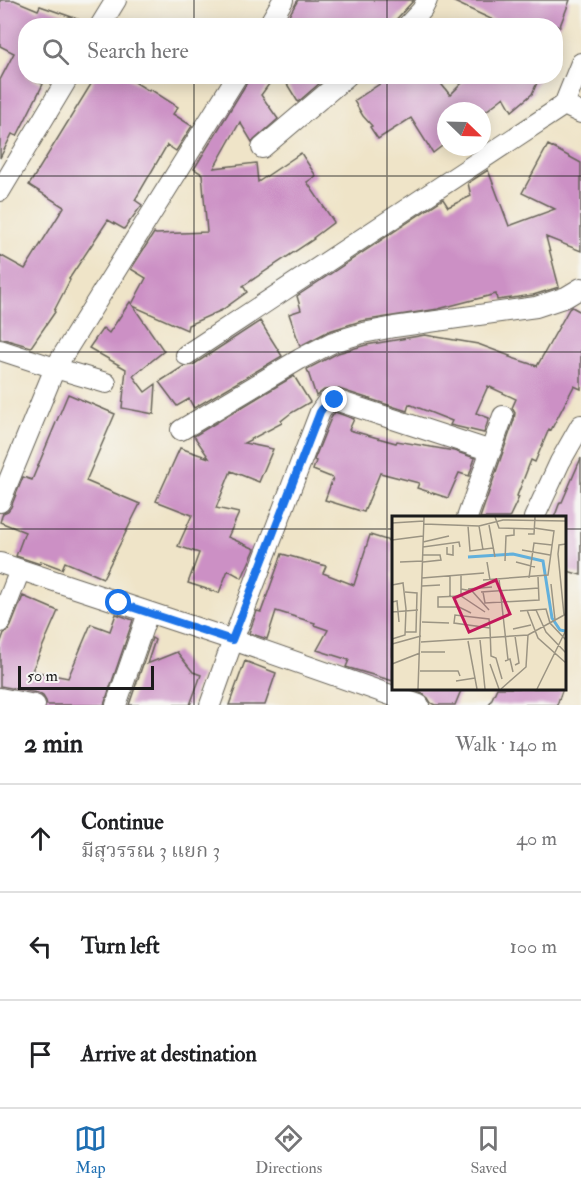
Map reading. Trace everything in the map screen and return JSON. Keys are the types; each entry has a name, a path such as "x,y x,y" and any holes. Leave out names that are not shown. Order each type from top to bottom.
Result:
{"street":[{"path":"105,18 116,0"},
{"path":"273,18 283,0"},
{"path":"414,18 427,0"},
{"path":"186,356 572,109 581,63"},
{"path":"0,191 64,84"},
{"path":"0,502 55,368 232,84"},
{"path":"262,148 337,84"},
{"path":"181,430 300,359 333,342 394,327 537,307 566,297 581,288"},
{"path":"0,350 106,383"},
{"path":"210,705 232,640 320,412 327,402 335,400 491,451"},
{"path":"468,516 503,416"},
{"path":"535,516 560,462 581,425"},
{"path":"0,563 408,699"},
{"path":"0,622 20,570"},
{"path":"116,705 148,613"},
{"path":"0,698 35,705"}],"building":[{"path":"0,0 14,0 38,10 40,6 75,18 18,18 18,84 43,84 17,136 12,134 0,158 0,80 14,53 0,46"},
{"path":"298,0 414,0 397,18 288,18"},
{"path":"450,0 570,0 563,18 489,18"},
{"path":"91,84 138,84 149,91 150,89 178,107 173,114 192,126 176,151 167,145 135,200 142,205 124,229 108,220 69,279 55,312 31,347 0,338 0,255 25,269 64,207 29,185"},
{"path":"246,84 269,84 261,95 278,119 252,142 240,122 214,168 256,163 258,182 301,153 316,176 307,182 334,222 314,239 243,286 247,292 222,310 188,325 187,330 133,306 164,351 133,376 145,392 156,384 154,414 122,408 126,369 89,348 103,328 109,333 130,302 132,304 146,278 131,269 154,233 207,232 202,174 194,169"},
{"path":"287,84 319,84 298,102"},
{"path":"380,84 441,84 450,95 461,84 536,84 532,94 512,111 504,97 491,107 491,102 437,102 437,150 433,153 411,118 378,139 370,127 372,126 354,101"},
{"path":"548,145 581,163 581,251 546,237 559,287 533,295 497,300 496,294 438,309 361,321 329,331 300,346 289,314 301,310 297,296 443,199 448,207 471,196 468,183 488,170 509,226 555,209 522,193"},
{"path":"572,307 581,312 581,389 574,386 551,430 549,429 535,462 531,460 510,516 481,516 514,420 515,413 512,408 516,399 488,386 476,413 489,418 484,433 450,425 452,421 409,404 407,411 339,389 324,390 316,396 307,369 338,353 366,345 425,335 478,344 537,366"},
{"path":"260,321 282,356 194,408 189,399 177,406 159,382 184,366 193,365"},
{"path":"294,376 310,402 291,413 281,421 282,423 244,443 273,449 259,482 231,471 216,508 239,513 228,537 255,549 242,578 228,570 219,593 188,583 199,553 178,546 192,515 156,501 180,448 209,458 194,436"},
{"path":"68,394 115,414 86,481 140,504 103,578 65,562 62,569 41,561 40,564 16,556 25,532 0,522 3,513 11,507 23,477 32,480"},
{"path":"335,412 354,419 349,430 396,443 397,441 454,451 475,458 469,476 459,473 448,498 417,488 419,483 380,473 364,512 325,500 333,478 313,470 316,461 314,460"},
{"path":"581,458 581,575 566,571 566,516 555,516"},
{"path":"370,535 392,542 392,681 346,667 349,660 317,650 328,630 314,625 315,623 276,611 267,639 249,633 257,611 261,612 282,554 326,566 323,573 354,585"},
{"path":"23,596 58,611 32,671 68,678 91,624 110,631 116,614 133,620 104,705 47,705 43,696 38,693 0,686 0,644 4,633 11,626"},
{"path":"152,638 155,640 147,664 177,652 193,672 201,675 190,705 129,705"},
{"path":"245,661 276,673 265,705 229,705"},
{"path":"413,690 461,690 455,705 435,705 423,694"},
{"path":"496,690 562,690 557,705 489,705"}],"route":[{"path":"119,603 232,640 320,412 327,402 335,400"}]}
